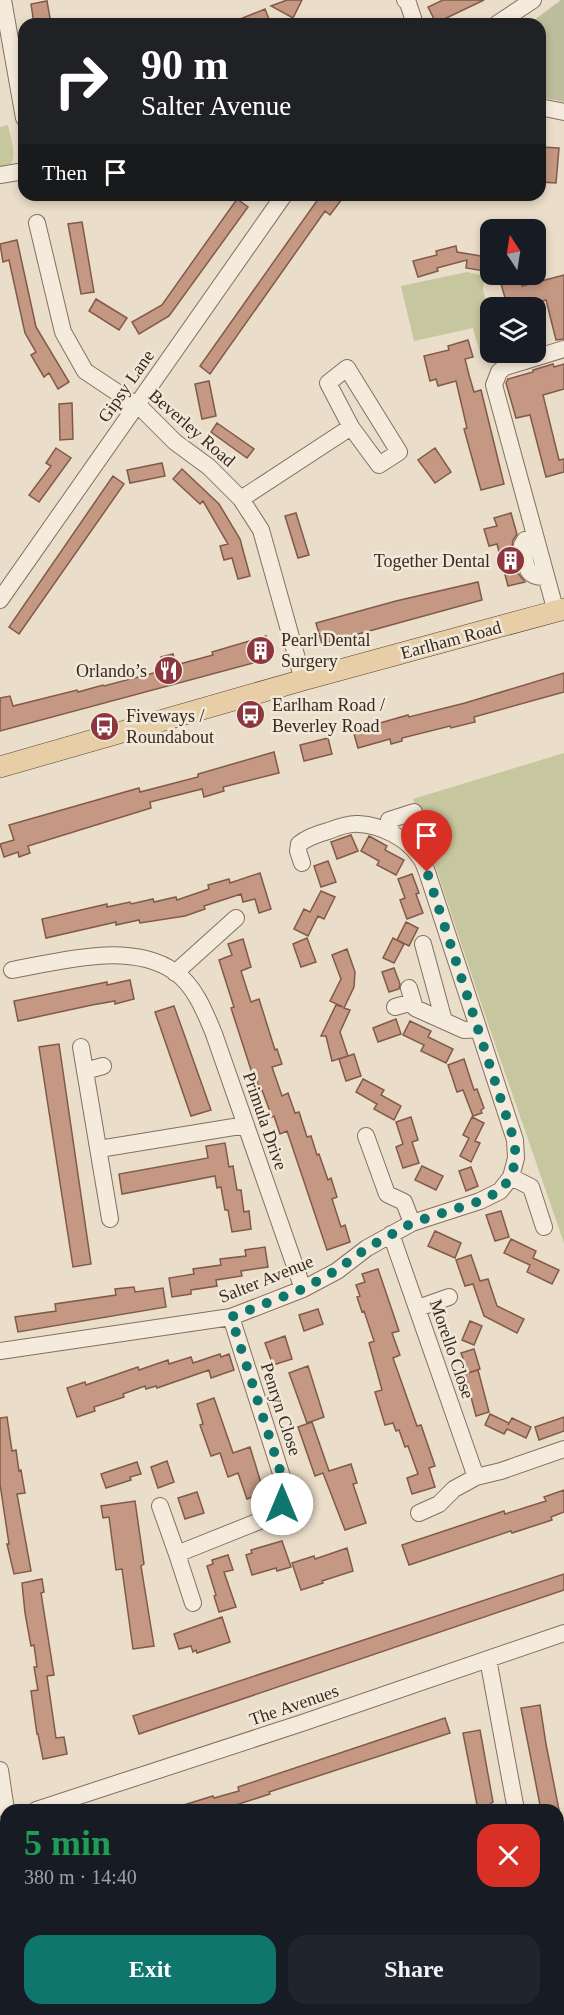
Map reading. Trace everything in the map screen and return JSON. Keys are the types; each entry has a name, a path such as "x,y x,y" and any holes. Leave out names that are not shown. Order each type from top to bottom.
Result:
{"main road":[{"name":"Earlham Road","path":"0,767 303,680 560,610"}],"street":[{"path":"3,0 18,84"},
{"path":"405,0 413,18"},
{"path":"506,18 533,0"},
{"path":"546,108 564,112"},
{"path":"0,175 18,172"},
{"name":"Gipsy Lane","path":"2,594 280,201"},
{"name":"Beverley Road","path":"37,223 63,332 85,371 136,405 175,442 208,466 242,499 261,530 303,680"},
{"name":"Earlham Road","path":"560,610 537,579 535,536 494,385 495,378 505,367 564,349"},
{"path":"347,368 399,452 379,465 351,427 328,382 347,368"},
{"path":"242,499 351,427"},
{"path":"391,833 389,820 414,812"},
{"path":"297,856 299,844 307,838 344,825 359,824 374,826 391,833 409,844 420,856 514,1140 516,1158 511,1177 531,1187 543,1227"},
{"path":"175,972 236,918"},
{"path":"423,944 444,1021"},
{"name":"Primula Drive","path":"12,970 34,958 125,956 157,962 175,972 188,986 202,1007 214,1034 303,1289"},
{"path":"395,1007 411,995 415,1008 464,1030 478,1029"},
{"path":"81,1047 110,1219"},
{"path":"86,1071 104,1066"},
{"path":"99,1149 246,1125"},
{"path":"366,1136 387,1194 404,1202 412,1223"},
{"name":"Salter Avenue","path":"0,1351 170,1328 231,1317 303,1289 337,1270 367,1248 412,1223 480,1201 500,1191 511,1177"},
{"name":"Morello Close","path":"392,1234 476,1477"},
{"path":"418,1308 448,1297"},
{"name":"Penryn Close","path":"177,1554 267,1518 282,1504 285,1486 231,1317"},
{"path":"419,1513 440,1504 454,1489 476,1477 501,1471 564,1449"},
{"path":"160,1506 193,1603"},
{"name":"The Avenues","path":"54,1804 564,1633"},
{"path":"488,1659 515,1804"},
{"path":"0,1770 5,1804"}],"green space":[{"path":"564,0 564,102 546,98 546,18 537,18"},
{"path":"8,125 13,145 13,159 7,168 0,171 0,127"},
{"path":"467,272 480,275 480,285 484,285 485,297 480,297 480,352 473,328 414,341 401,286"},
{"path":"564,753 564,1243 413,799"}],"building":[{"path":"287,0 302,0 293,18 271,6"},
{"path":"443,0 484,0 446,18 434,18 428,7"},
{"path":"47,1 50,18 33,18 31,4"},
{"path":"265,9 269,18 243,18"},
{"path":"546,147 559,148 556,183 546,182"},
{"path":"236,201 240,201 248,207 169,316 139,334 132,322 162,305"},
{"path":"317,201 340,201 330,215 325,211 210,374 200,366"},
{"path":"82,222 94,292 81,294 68,224"},
{"path":"17,240 36,327 69,382 58,389 49,373 44,377 31,355 36,352 25,333 9,260 3,262 0,244"},
{"path":"456,246 457,252 480,256 480,270 466,268 467,260 437,268 438,271 418,277 413,261 437,255 436,251"},
{"path":"564,275 564,339 556,340 546,297 505,297 501,285 546,285 546,280"},
{"path":"96,299 127,318 119,330 89,311"},
{"path":"468,340 473,357 465,359 474,392 481,390 504,484 481,490 464,429 467,428 456,381 438,386 436,379 430,381 424,356 449,350 448,346"},
{"path":"553,364 554,367 564,364 564,389 543,395 559,460 564,459 564,472 546,477 530,415 516,418 506,383 508,379"},
{"path":"209,381 216,416 202,419 195,384"},
{"path":"72,403 73,439 60,440 59,404"},
{"path":"217,423 254,449 247,458 211,432"},
{"path":"56,448 71,458 39,502 29,495 51,466 46,463"},
{"path":"435,448 451,472 435,483 418,460"},
{"path":"162,463 165,476 130,483 127,470"},
{"path":"182,469 219,504 240,539 250,576 238,579 232,558 224,560 220,546 228,544 203,501 200,504 173,479"},
{"path":"113,476 124,484 19,634 9,627"},
{"path":"296,513 309,555 298,558 285,516"},
{"name":"Together Dental","path":"511,513 517,534 512,547 517,572 525,582 508,586 497,544 489,546 484,529 497,526 494,518"},
{"path":"478,582 482,600 322,644 316,623"},
{"path":"266,636 272,658 0,731 0,698 10,696 13,706 77,690 78,692 104,686 165,670 161,657 173,654 176,665 213,655 212,652"},
{"path":"564,673 564,692 474,717 475,722 402,738 402,741 391,744 390,739 358,748 354,734 359,732 359,729 408,715 409,717 465,703"},
{"path":"328,738 332,754 304,761 300,745"},
{"path":"274,752 279,773 223,787 224,791 204,797 202,789 150,802 151,808 28,846 30,853 19,857 18,852 4,857 0,844 14,840 9,825 139,788 140,792 198,777 198,774"},
{"path":"351,835 358,851 337,859 331,842"},
{"path":"369,836 387,846 385,850 404,860 396,875 377,865 379,861 361,851"},
{"path":"328,861 336,882 321,887 314,866"},
{"path":"260,873 271,909 259,913 255,899 243,902 241,894 204,906 205,909 185,916 140,923 139,920 116,925 116,922 46,938 42,919 107,904 107,907 176,897 177,900 209,889 208,885 229,879 230,883"},
{"path":"412,874 423,913 407,919 400,900 405,898 398,879"},
{"path":"321,891 335,897 324,919 318,916 308,936 294,929 304,909 310,912"},
{"path":"406,922 418,928 409,946 397,940"},
{"path":"307,938 316,962 301,967 293,944"},
{"path":"393,938 404,944 394,963 383,958"},
{"path":"243,939 251,967 241,971 251,1002 259,999 275,1050 277,1049 282,1064 272,1067 282,1096 288,1093 295,1113 299,1112 307,1137 311,1136 328,1180 331,1178 337,1197 332,1199 341,1227 345,1225 350,1242 327,1250 287,1131 280,1134 262,1090 260,1091 231,1008 234,1007 219,960 232,955 228,944"},
{"path":"347,949 355,972 354,987 344,1008 350,1010 340,1032 348,1056 332,1061 326,1036 321,1036 336,1005 343,1007 330,1001 341,979 332,955"},
{"path":"394,968 400,984 399,989 389,992 382,972"},
{"path":"130,980 134,999 115,1004 115,1001 92,1005 18,1021 14,1001 107,982 107,985"},
{"path":"174,1006 211,1110 191,1116 155,1012"},
{"path":"396,1019 401,1034 378,1042 373,1028"},
{"path":"410,1021 431,1031 428,1037 453,1049 446,1063 421,1051 424,1045 403,1035"},
{"path":"59,1044 91,1264 73,1267 39,1047"},
{"path":"354,1054 361,1076 346,1081 339,1059"},
{"path":"464,1059 474,1090 477,1089 484,1108 481,1110 482,1113 473,1116 463,1090 457,1092 448,1065"},
{"path":"363,1079 384,1090 381,1095 401,1106 394,1120 374,1109 377,1104 356,1092"},
{"path":"411,1117 418,1140 412,1142 419,1163 403,1168 396,1147 403,1144 396,1122"},
{"path":"472,1117 484,1123 475,1141 480,1143 471,1162 460,1156 469,1138 463,1135"},
{"path":"225,1143 229,1167 233,1166 237,1190 241,1190 244,1212 249,1211 251,1229 232,1232 228,1210 225,1210 221,1187 217,1188 215,1176 122,1194 119,1174 208,1158 206,1146"},
{"path":"422,1166 443,1176 436,1190 415,1180"},
{"path":"471,1167 478,1186 466,1191 459,1171"},
{"path":"501,1211 509,1237 495,1241 486,1215"},
{"path":"435,1231 461,1243 455,1258 428,1246"},
{"path":"511,1239 536,1251 533,1258 559,1270 552,1284 527,1272 530,1265 504,1253"},
{"path":"265,1247 268,1267 241,1271 242,1276 216,1280 217,1286 191,1290 191,1294 172,1297 169,1278 194,1274 193,1269 221,1265 220,1259 246,1256 245,1250"},
{"path":"471,1255 480,1281 488,1279 497,1306 524,1319 517,1333 484,1316 473,1284 465,1286 456,1260"},
{"path":"378,1269 399,1331 392,1333 400,1355 393,1358 417,1426 421,1425 435,1466 429,1468 435,1487 412,1494 407,1478 418,1474 408,1446 405,1447 399,1430 396,1431 393,1423 385,1425 375,1392 382,1390 369,1343 374,1341 357,1297 360,1296 356,1285 365,1282 362,1274"},
{"path":"134,1287 135,1292 163,1288 166,1307 18,1332 15,1317 56,1311 55,1304 116,1295 115,1289"},
{"path":"318,1309 323,1324 304,1331 299,1315"},
{"path":"470,1321 482,1326 474,1345 462,1340"},
{"path":"285,1336 292,1359 273,1365 265,1343"},
{"path":"474,1349 480,1369 468,1373 461,1353"},
{"path":"220,1354 221,1357 229,1354 234,1370 211,1378 209,1370 157,1388 156,1386 146,1389 145,1386 123,1394 124,1397 94,1407 95,1411 77,1417 67,1388 85,1382 86,1385 138,1367 139,1370 168,1360 169,1364 191,1357 193,1363"},
{"path":"308,1366 324,1417 307,1423 289,1373"},
{"path":"478,1370 489,1412 476,1416 465,1374"},
{"path":"214,1398 233,1453 250,1447 264,1493 247,1499 238,1473 228,1477 220,1453 211,1456 200,1425 203,1424 197,1404"},
{"path":"490,1414 509,1423 508,1425 512,1418 531,1427 526,1438 507,1429 504,1434 485,1425"},
{"path":"7,1417 12,1451 16,1450 25,1493 17,1494 31,1571 14,1574 7,1544 9,1544 0,1484 0,1418"},
{"path":"564,1417 564,1431 539,1440 535,1427"},
{"path":"312,1422 329,1471 351,1464 357,1483 353,1484 366,1523 345,1530 323,1473 315,1476 298,1427"},
{"path":"167,1461 174,1482 158,1488 151,1467"},
{"path":"137,1462 141,1474 130,1477 131,1480 106,1488 101,1474"},
{"path":"564,1490 564,1512 551,1517 552,1520 512,1533 511,1531 409,1565 402,1545 504,1511 505,1514 546,1501 544,1497"},
{"path":"197,1492 204,1513 185,1519 178,1498"},
{"path":"135,1501 144,1564 141,1566 154,1646 133,1649 122,1569 116,1570 109,1517 103,1518 101,1506"},
{"path":"282,1541 291,1567 277,1571 276,1568 252,1575 246,1555 252,1553 251,1550"},
{"path":"347,1548 353,1571 301,1590 292,1563 314,1556 315,1559"},
{"path":"228,1555 233,1570 224,1572 236,1607 219,1612 207,1566 213,1564 212,1560"},
{"path":"564,1574 564,1590 139,1734 133,1716"},
{"path":"42,1579 44,1592 41,1593 54,1675 47,1676 56,1738 64,1737 67,1754 43,1759 31,1691 38,1690 34,1667 37,1667 34,1645 31,1646 25,1613 22,1583"},
{"path":"222,1617 230,1642 197,1653 196,1650 193,1652 191,1646 179,1649 174,1634"},
{"path":"540,1705 558,1804 540,1804 521,1708"},
{"path":"445,1718 450,1733 239,1804 187,1804 239,1791 238,1787"},
{"path":"480,1730 493,1802 491,1804 477,1804 463,1733"}],"place":[{"name":"Together Dental","path":"511,561"},
{"name":"Pearl Dental Surgery","path":"260,650"},
{"name":"Orlando’s","path":"168,671"},
{"name":"Earlham Road / Beverley Road","path":"251,715"},
{"name":"Fiveways / Roundabout","path":"105,726"}],"route":[{"path":"282,1504 285,1486 231,1317 303,1289 337,1270 367,1248 412,1223 480,1201 500,1191 511,1177 516,1158 514,1140 427,872"}]}
